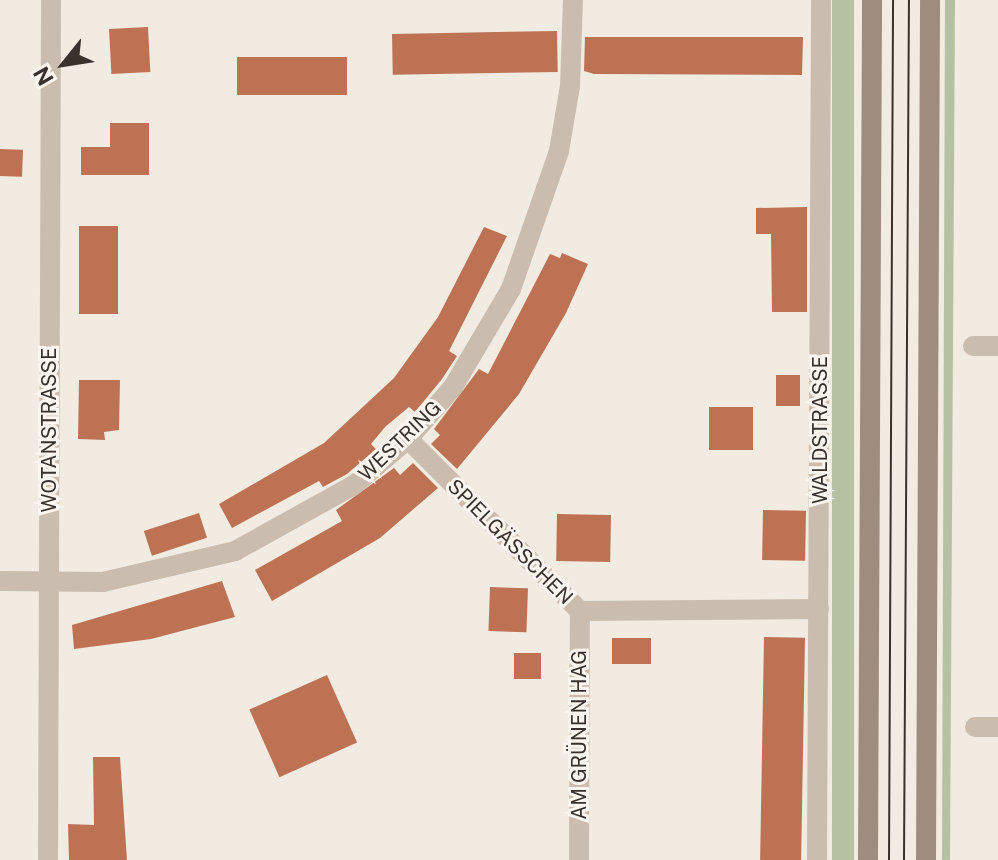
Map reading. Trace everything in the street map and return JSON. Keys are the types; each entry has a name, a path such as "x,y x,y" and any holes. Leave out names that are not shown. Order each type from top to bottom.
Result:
{"main road":[{"path":"868,860 872,0"},
{"path":"926,860 930,0"}],"street":[{"name":"WOTANSTRASSE","path":"48,860 51,0"},
{"name":"WESTRING","path":"0,581 49,585 152,575 235,551 332,500 408,439 453,387 511,289 559,151 570,86 573,0"},
{"name":"WALDSTRASSE","path":"817,860 821,0"},
{"path":"973,346 998,346"},
{"name":"SPIELGÄSSCHEN","path":"408,439 580,611 819,609"},
{"name":"AM GRÜNEN HAG","path":"579,860 580,611"},
{"path":"975,727 998,727"}],"green space":[{"path":"832,0 854,0 854,860 832,860"},
{"path":"945,0 955,0 950,860 942,860"}],"building":[{"path":"148,27 150,72 111,74 109,29"},
{"path":"557,31 558,72 393,75 392,34"},
{"path":"585,37 803,37 802,75 594,74 584,71"},
{"path":"237,57 347,57 347,95 237,95"},
{"path":"110,123 149,123 149,175 81,175 81,147 110,147"},
{"path":"0,149 23,150 22,177 0,176"},
{"path":"807,207 807,312 772,312 771,234 756,234 756,208"},
{"path":"79,226 118,226 118,314 79,314"},
{"path":"484,227 507,236 449,351 457,356 415,412 409,407 385,427 371,444 376,449 347,474 323,487 319,481 232,528 219,504 324,443 394,378 438,317"},
{"path":"562,253 588,264 566,313 519,394 457,469 431,444 440,435 434,429 479,369 488,374 550,254 560,258"},
{"path":"776,375 800,375 800,406 776,406"},
{"path":"79,380 120,380 119,430 104,432 105,440 78,439"},
{"path":"709,407 753,407 753,450 709,450"},
{"path":"413,463 438,488 380,538 272,601 255,570 342,521 336,510 394,468 400,475"},
{"path":"763,510 806,511 805,561 762,560"},
{"path":"199,513 207,538 152,556 144,531"},
{"path":"557,514 611,515 610,562 556,561"},
{"path":"222,581 235,617 151,639 74,649 72,625"},
{"path":"490,587 528,588 526,632 488,631"},
{"path":"764,637 805,638 801,860 760,860"},
{"path":"612,638 651,638 651,664 612,664"},
{"path":"514,653 541,653 541,679 514,679"},
{"path":"327,675 357,743 279,777 249,710"},
{"path":"93,757 120,757 127,860 69,860 68,824 94,825"}],"tram line":[{"path":"889,860 893,0"},
{"path":"904,860 909,0"}]}
